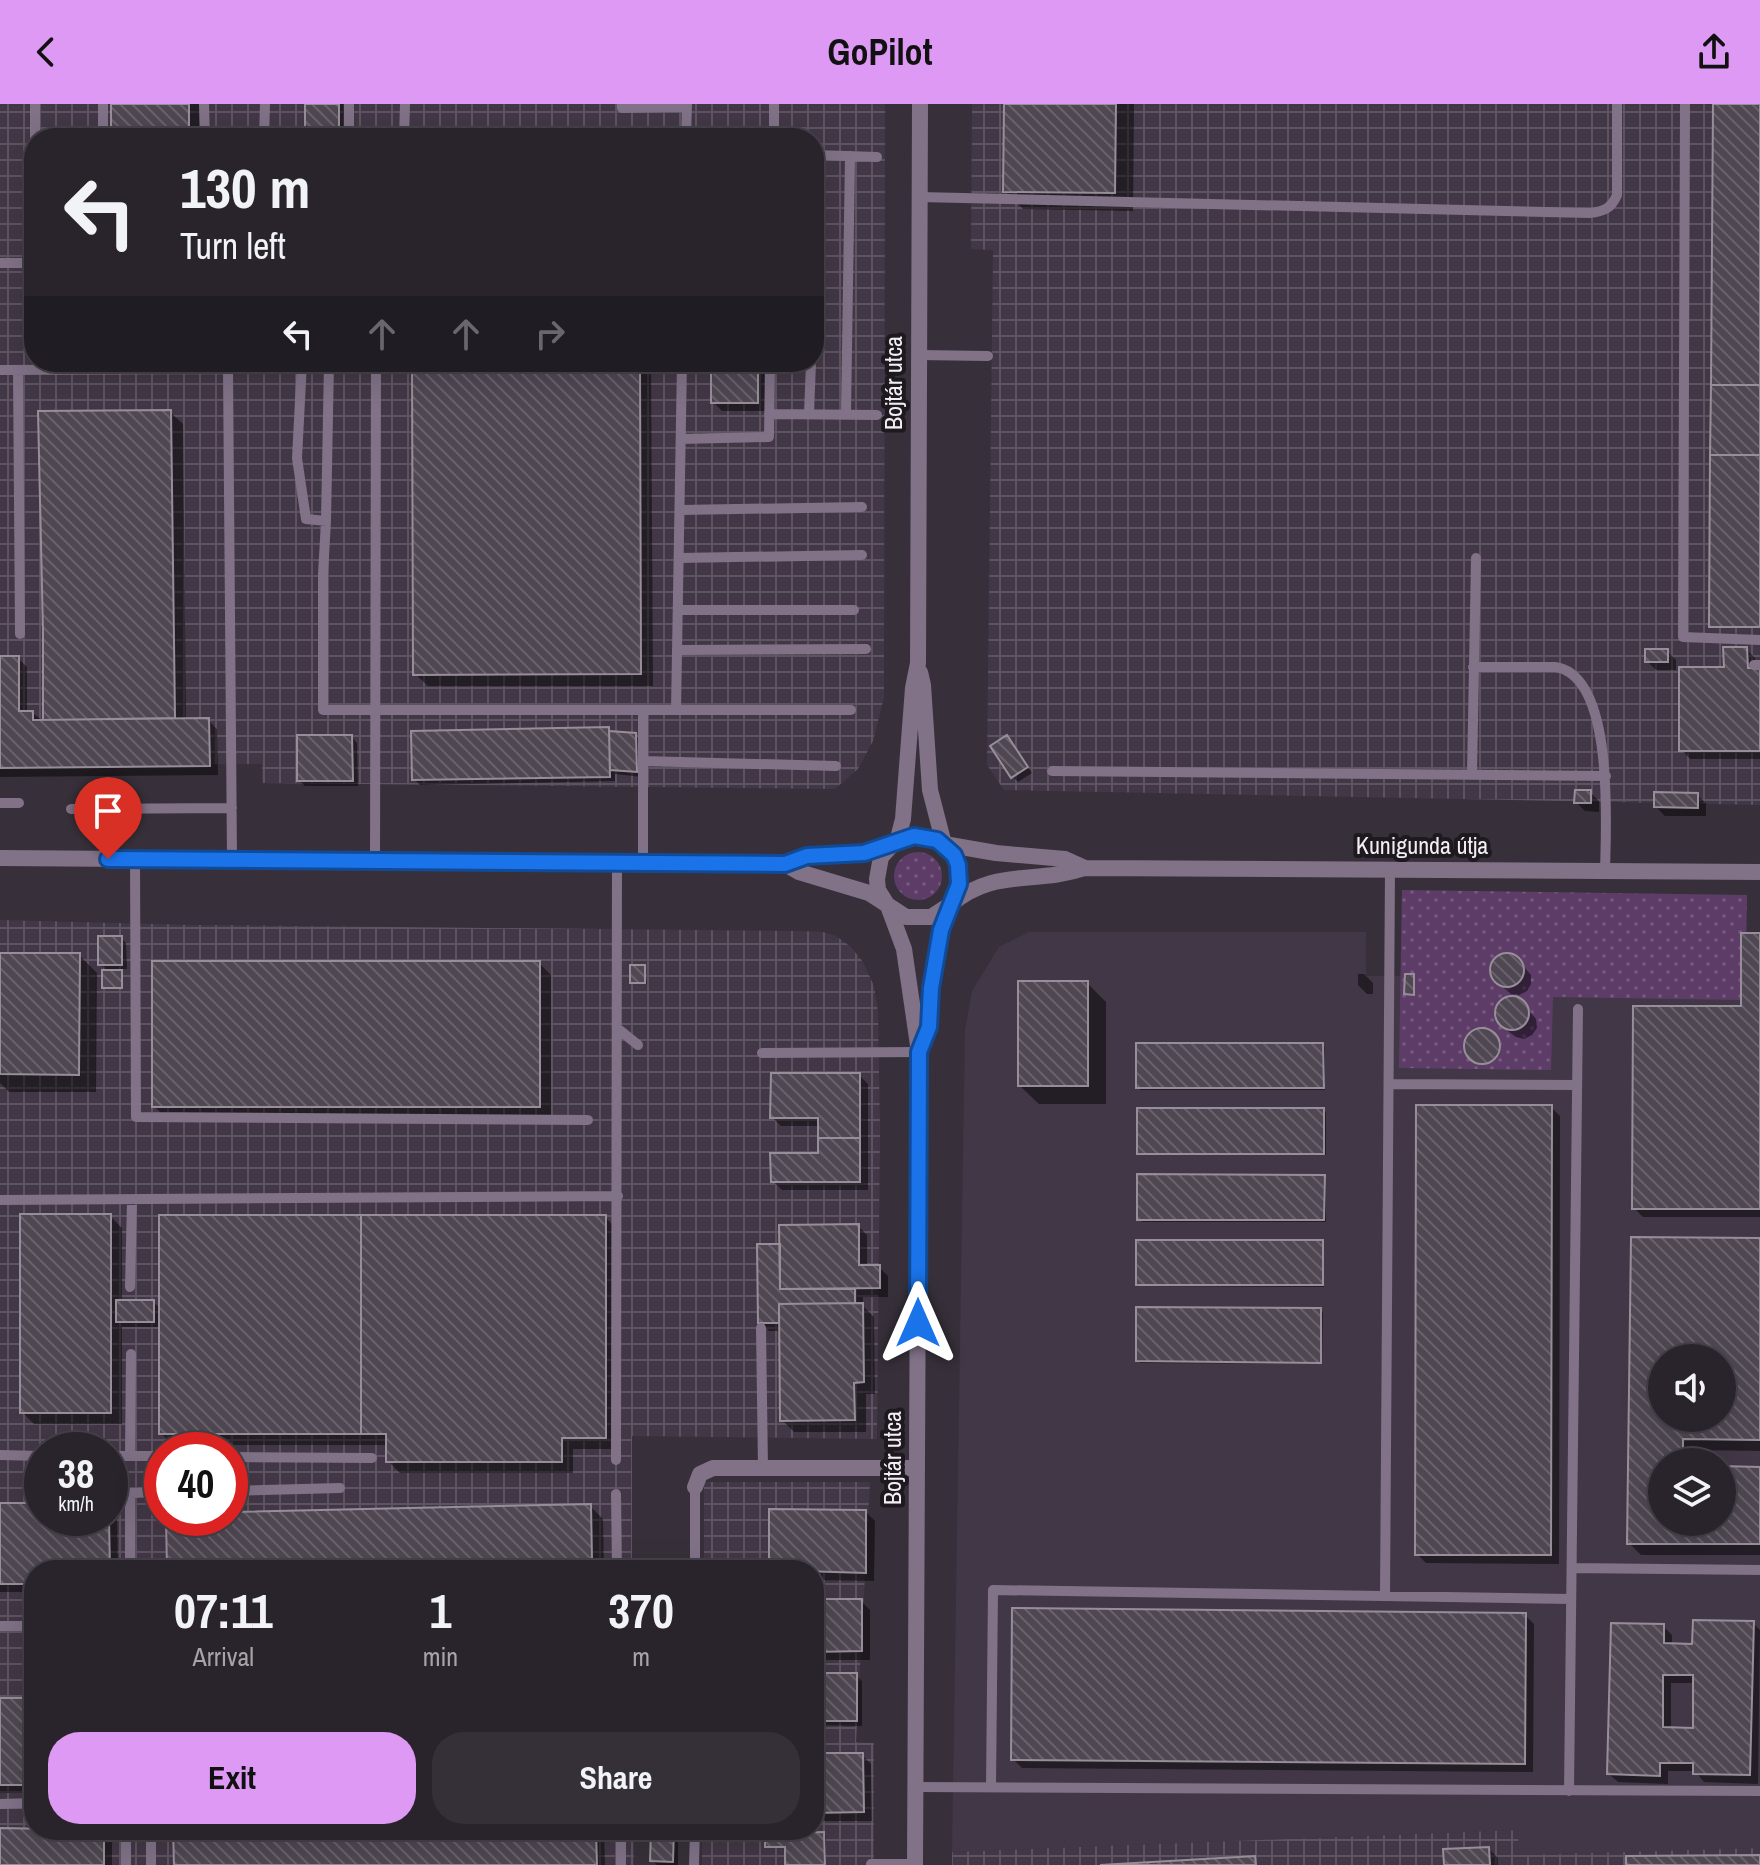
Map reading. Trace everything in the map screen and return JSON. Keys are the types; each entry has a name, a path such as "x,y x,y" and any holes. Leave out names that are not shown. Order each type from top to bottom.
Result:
{"street":[{"name":"Bojtár utca","path":"897,842 903,819 913,688 918,663 920,104"},
{"name":"Bojtár utca","path":"918,663 923,685 930,790 944,844"},
{"name":"Kunigunda útja","path":"0,858 785,864 807,856 864,853 919,835 944,844 996,853 1065,859 1085,868"},
{"path":"888,906 878,890 877,871 881,857 897,842"},
{"path":"944,844 954,855 960,876 957,892 948,906"},
{"name":"Kunigunda útja","path":"785,864 799,872 857,888 898,914 915,919 931,917 983,883 1065,874 1085,868 1760,872"},
{"name":"Bojtár utca","path":"888,906 904,949 919,1052 915,1864"},
{"name":"Bojtár utca","path":"919,1052 929,1027 936,953 948,906"},
{"path":"695,1487 700,1474 713,1468 917,1468"}],"lane":[{"path":"35,104 35,128"},
{"path":"103,104 103,128"},
{"path":"204,104 205,128"},
{"path":"264,128 265,104"},
{"path":"349,104 349,128"},
{"path":"404,128 405,104"},
{"path":"622,104 622,108 687,105 686,128"},
{"path":"774,104 774,128"},
{"path":"919,197 1590,213 1604,211 1612,205 1617,195 1617,104"},
{"path":"1685,104 1683,637 1760,640"},
{"path":"824,155 877,157"},
{"path":"846,414 850,156"},
{"path":"0,263 24,263"},
{"path":"919,355 988,356"},
{"path":"0,370 24,370"},
{"path":"18,370 20,634"},
{"path":"228,372 232,860"},
{"path":"301,372 297,458 306,519 326,521"},
{"path":"329,372 323,710 851,710"},
{"path":"375,861 376,372"},
{"path":"676,710 682,372"},
{"path":"681,439 769,437 770,372"},
{"path":"809,414 811,372"},
{"path":"769,414 877,415"},
{"path":"680,510 862,507"},
{"path":"679,558 862,555"},
{"path":"1472,775 1476,558"},
{"path":"678,610 854,610"},
{"path":"677,650 866,649"},
{"path":"1473,667 1555,667 1573,672 1580,679 1596,716 1606,776 1605,871"},
{"path":"643,710 643,864"},
{"path":"643,761 836,766"},
{"path":"1052,771 1606,776"},
{"path":"0,803 19,803"},
{"path":"71,809 232,808"},
{"path":"135,859 136,1117 588,1120"},
{"path":"616,1460 617,863"},
{"path":"1385,1596 1390,870"},
{"path":"1569,1791 1578,1009"},
{"path":"617,1028 638,1045"},
{"path":"762,1053 919,1052"},
{"path":"1389,1084 1577,1085"},
{"path":"0,1200 618,1196"},
{"path":"130,1287 132,1201"},
{"path":"761,1328 763,1468"},
{"path":"131,1354 130,1456 144,1456"},
{"path":"0,1455 24,1456"},
{"path":"248,1457 372,1458"},
{"path":"695,1487 695,1560"},
{"path":"248,1491 340,1488"},
{"path":"130,1560 130,1493 144,1493"},
{"path":"616,1494 617,1560"},
{"path":"1572,1568 1760,1570"},
{"path":"991,1786 993,1590 1571,1599"},
{"path":"0,1626 24,1626"},
{"path":"916,1787 1760,1791"},
{"path":"0,1804 24,1803"},
{"path":"126,1840 126,1865"},
{"path":"151,1840 151,1865"},
{"path":"621,1840 621,1865"},
{"path":"694,1865 695,1840"},
{"path":"871,1864 915,1864"}],"shaded area":[{"path":"0,104 885,104 884,697 873,741 858,769 835,789 262,783 262,764 0,766"},
{"path":"972,104 1760,104 1760,805 1004,790 987,765 993,250 971,249"},
{"path":"918,852 935,859 942,876 935,893 918,900 901,893 894,876 901,859"},
{"path":"1402,890 1747,895 1745,1000 1553,997 1551,1070 1399,1068"},
{"path":"0,920 823,932 836,936 851,947 863,962 874,986 878,1012 877,1439 632,1436 632,1560 24,1560 24,1840 634,1840 634,1865 0,1865"},
{"path":"1029,932 1366,932 1366,976 1402,976 1760,934 1760,1848 1518,1855 1518,1830 952,1852 965,1030 972,991 999,947"},
{"path":"704,1482 870,1482 856,1742 874,1743 874,1865 702,1865 702,1840 824,1840 824,1560 704,1560"},
{"path":"1518,1830 1519,1855 1760,1848 1760,1865 952,1865 952,1852"}],"building":[{"path":"111,104 189,104 189,128 111,128"},
{"path":"305,104 339,104 339,128 305,128"},
{"path":"1004,104 1116,104 1115,193 1003,192"},
{"path":"1713,104 1760,104 1760,385 1711,385"},
{"path":"412,372 640,372 641,674 413,675"},
{"path":"711,372 758,372 758,403 711,403"},
{"path":"1711,385 1760,385 1760,455 1710,455"},
{"path":"171,410 175,718 43,720 38,411"},
{"path":"1710,455 1760,455 1760,627 1709,627"},
{"path":"1723,647 1747,647 1748,668 1760,668 1760,751 1679,751 1679,667 1724,667"},
{"path":"1645,649 1668,649 1668,662 1645,662"},
{"path":"0,656 19,656 19,711 33,711 33,720 209,718 210,766 0,768"},
{"path":"609,727 610,777 412,780 411,731"},
{"path":"609,731 636,733 637,772 610,770"},
{"path":"297,735 352,735 353,781 297,781"},
{"path":"1007,735 1028,767 1011,778 990,746"},
{"path":"1575,790 1591,790 1591,803 1574,803"},
{"path":"1654,792 1698,793 1698,808 1654,807"},
{"path":"1741,933 1760,933 1760,1209 1632,1209 1633,1006 1741,1006"},
{"path":"98,936 122,936 122,965 98,965"},
{"path":"0,953 80,953 79,1075 0,1074"},
{"path":"1507,953 1519,958 1524,970 1519,982 1507,987 1495,982 1490,970 1495,958"},
{"path":"152,961 540,961 540,1107 152,1107"},
{"path":"630,965 645,965 645,983 630,983"},
{"path":"102,970 122,970 122,988 102,988"},
{"path":"1405,974 1414,974 1414,995 1404,994"},
{"path":"1018,981 1088,981 1088,1086 1018,1086"},
{"path":"1512,996 1524,1001 1529,1013 1524,1025 1512,1030 1500,1025 1495,1013 1500,1001"},
{"path":"1482,1028 1495,1033 1500,1046 1495,1059 1482,1064 1469,1059 1464,1046 1469,1033"},
{"path":"1136,1043 1323,1043 1324,1088 1136,1088"},
{"path":"771,1073 860,1073 860,1138 818,1138 818,1118 770,1118"},
{"path":"1416,1105 1552,1105 1551,1555 1415,1555"},
{"path":"1137,1108 1324,1108 1324,1154 1137,1154"},
{"path":"818,1138 860,1138 860,1182 771,1182 770,1153 818,1153"},
{"path":"1137,1174 1325,1175 1324,1220 1137,1220"},
{"path":"20,1214 111,1214 111,1413 20,1413"},
{"path":"159,1215 361,1215 361,1434 159,1432"},
{"path":"361,1215 606,1215 606,1438 562,1438 562,1462 386,1462 386,1434 361,1434"},
{"path":"859,1224 859,1265 880,1265 880,1288 780,1289 779,1225"},
{"path":"1631,1237 1760,1238 1760,1440 1683,1439 1683,1448 1648,1448 1648,1536 1736,1536 1736,1466 1760,1467 1760,1544 1627,1544"},
{"path":"1136,1240 1323,1240 1323,1285 1136,1285"},
{"path":"757,1244 780,1244 780,1289 855,1289 855,1303 779,1304 779,1323 758,1323"},
{"path":"116,1300 154,1300 154,1322 116,1322"},
{"path":"863,1303 864,1382 854,1383 855,1420 780,1421 779,1304"},
{"path":"1136,1307 1321,1308 1321,1363 1136,1361"},
{"path":"0,1503 24,1503 24,1536 109,1536 110,1560 24,1560 24,1584 0,1584"},
{"path":"591,1504 592,1560 167,1560 166,1536 248,1536 248,1512"},
{"path":"769,1509 866,1510 866,1573 824,1572 824,1560 769,1560"},
{"path":"824,1599 862,1599 862,1651 824,1652"},
{"path":"1012,1608 1526,1613 1525,1764 1011,1760"},
{"path":"1693,1620 1754,1621 1750,1775 1693,1774 1693,1763 1660,1763 1660,1776 1607,1774 1611,1623 1664,1624 1664,1643 1692,1644","holes":["1663,1675 1693,1675 1693,1728 1663,1727"]},
{"path":"824,1673 857,1673 857,1721 824,1721"},
{"path":"0,1698 24,1698 24,1785 0,1785"},
{"path":"824,1753 863,1753 864,1812 824,1813"},
{"path":"0,1828 24,1828 24,1840 104,1840 104,1865 0,1865"},
{"path":"824,1832 825,1865 785,1865 785,1847 765,1847 765,1840 824,1840"},
{"path":"173,1840 596,1840 597,1865 174,1865"},
{"path":"651,1840 674,1840 673,1862 650,1861"},
{"path":"1489,1847 1490,1865 1444,1865 1443,1849"},
{"path":"1760,1855 1760,1865 1626,1865 1626,1856"},
{"path":"1255,1856 1256,1865 1100,1865"}],"route":[{"path":"108,859 785,864 807,856 864,853 914,836 931,837 944,844 954,855 960,876 957,892 948,906 941,930 931,988 929,1027 919,1052 918,1323"}]}
